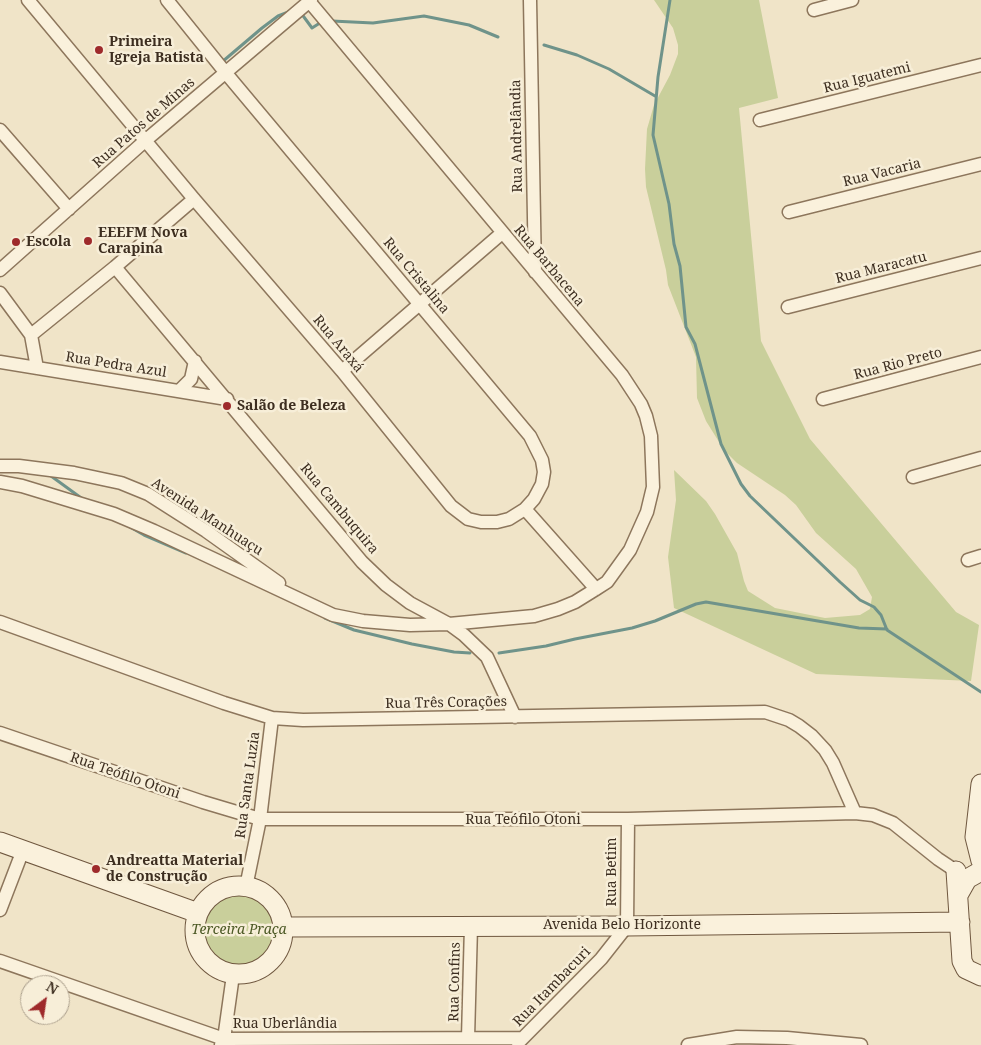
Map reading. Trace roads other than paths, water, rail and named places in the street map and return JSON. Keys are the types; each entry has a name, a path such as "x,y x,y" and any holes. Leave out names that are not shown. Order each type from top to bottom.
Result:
{"street":[{"name":"Rua Araxá","path":"28,0 194,199 342,371 451,506 468,519 480,522 497,522 510,519 525,509"},
{"name":"Rua Cristalina","path":"167,0 520,424 537,448 544,472 542,484 534,499 525,509"},
{"name":"Rua Patos de Minas","path":"0,270 146,140 309,0"},
{"name":"Rua Barbacena","path":"309,0 627,382 641,404 649,429 653,487 647,512 630,550 601,585"},
{"name":"Rua Andrelândia","path":"530,0 535,272"},
{"path":"814,10 852,0"},
{"name":"Rua Iguatemi","path":"760,120 981,65"},
{"path":"0,130 69,209"},
{"name":"Rua Vacaria","path":"790,212 981,164"},
{"path":"31,335 115,267 194,199"},
{"path":"342,371 419,303 502,234"},
{"name":"Rua Maracatu","path":"788,307 981,258"},
{"name":"Rua Cambuquira","path":"115,267 362,562 386,585 410,603 449,624"},
{"path":"0,293 31,335 37,368"},
{"name":"Rua Rio Preto","path":"823,399 981,357"},
{"path":"179,391 191,379 195,361"},
{"name":"Rua Pedra Azul","path":"0,362 227,399"},
{"path":"913,477 981,458"},
{"name":"Avenida Manhuaçu","path":"0,466 19,466 88,475 121,482 139,490 206,531 301,599"},
{"name":"Avenida Manhuaçu","path":"0,482 22,486 114,514 333,615 363,621 410,625 449,624"},
{"path":"449,624 534,616 558,610 575,602 601,585 525,509"},
{"path":"968,560 981,556"},
{"name":"Rua Três Corações","path":"0,622 224,703 272,718 302,720 765,712 777,715 799,726 825,750 842,781 856,814"},
{"path":"449,624 464,634 487,657 515,717"},
{"name":"Rua Santa Luzia","path":"246,887 260,819 272,718"},
{"name":"Rua Teófilo Otoni","path":"0,733 203,802 260,819 628,819 874,815 893,823 956,871"},
{"path":"981,784 975,837 981,861"},
{"name":"Rua Betim","path":"627,926 628,819"},
{"path":"975,837 956,871 961,957 966,969 981,976"},
{"path":"0,842 198,914"},
{"path":"0,910 24,850"},
{"path":"956,871 981,870"},
{"path":"958,895 967,879 981,870"},
{"path":"236,886 246,887 257,890 271,900 281,915 283,927 281,944 272,960 263,967 253,972 233,975 217,968 207,960 200,950 196,932 198,914 203,905 217,892 236,886"},
{"name":"Avenida Belo Horizonte","path":"283,927 627,926 960,922"},
{"name":"Rua Confins","path":"468,1038 471,926"},
{"name":"Rua Itambacuri","path":"520,1042 615,944 627,926"},
{"name":"Rua Uberlândia","path":"0,961 222,1042 468,1038 520,1042"},
{"path":"222,1042 233,975"},
{"path":"688,1045 737,1037 787,1038 862,1045"}],"waterway":[{"path":"670,0 658,77 653,135 669,204 674,244 680,266 686,327 695,344 721,444 741,484 750,496 860,600 874,607 881,615 887,630 981,692"},
{"path":"222,62 278,16 291,11"},
{"path":"301,13 312,28 323,21"},
{"path":"332,21 373,23 424,16 469,25 498,37"},
{"path":"544,45 577,55 609,69 655,96"},
{"path":"51,476 84,500"},
{"path":"130,527 186,553"},
{"path":"499,653 546,646 632,628 706,602 859,628 887,629"},
{"path":"325,618 354,630 412,644 470,653"}],"place":[{"name":"Primeira Igreja Batista","path":"99,50"},
{"name":"EEEFM Nova Carapina","path":"88,241"},
{"name":"Escola","path":"16,242"},
{"name":"Salão de Beleza","path":"227,406"},
{"name":"Andreatta Material de Construção","path":"96,869"}],"park label":[{"name":"Terceira Praça","path":"239,930"}]}
